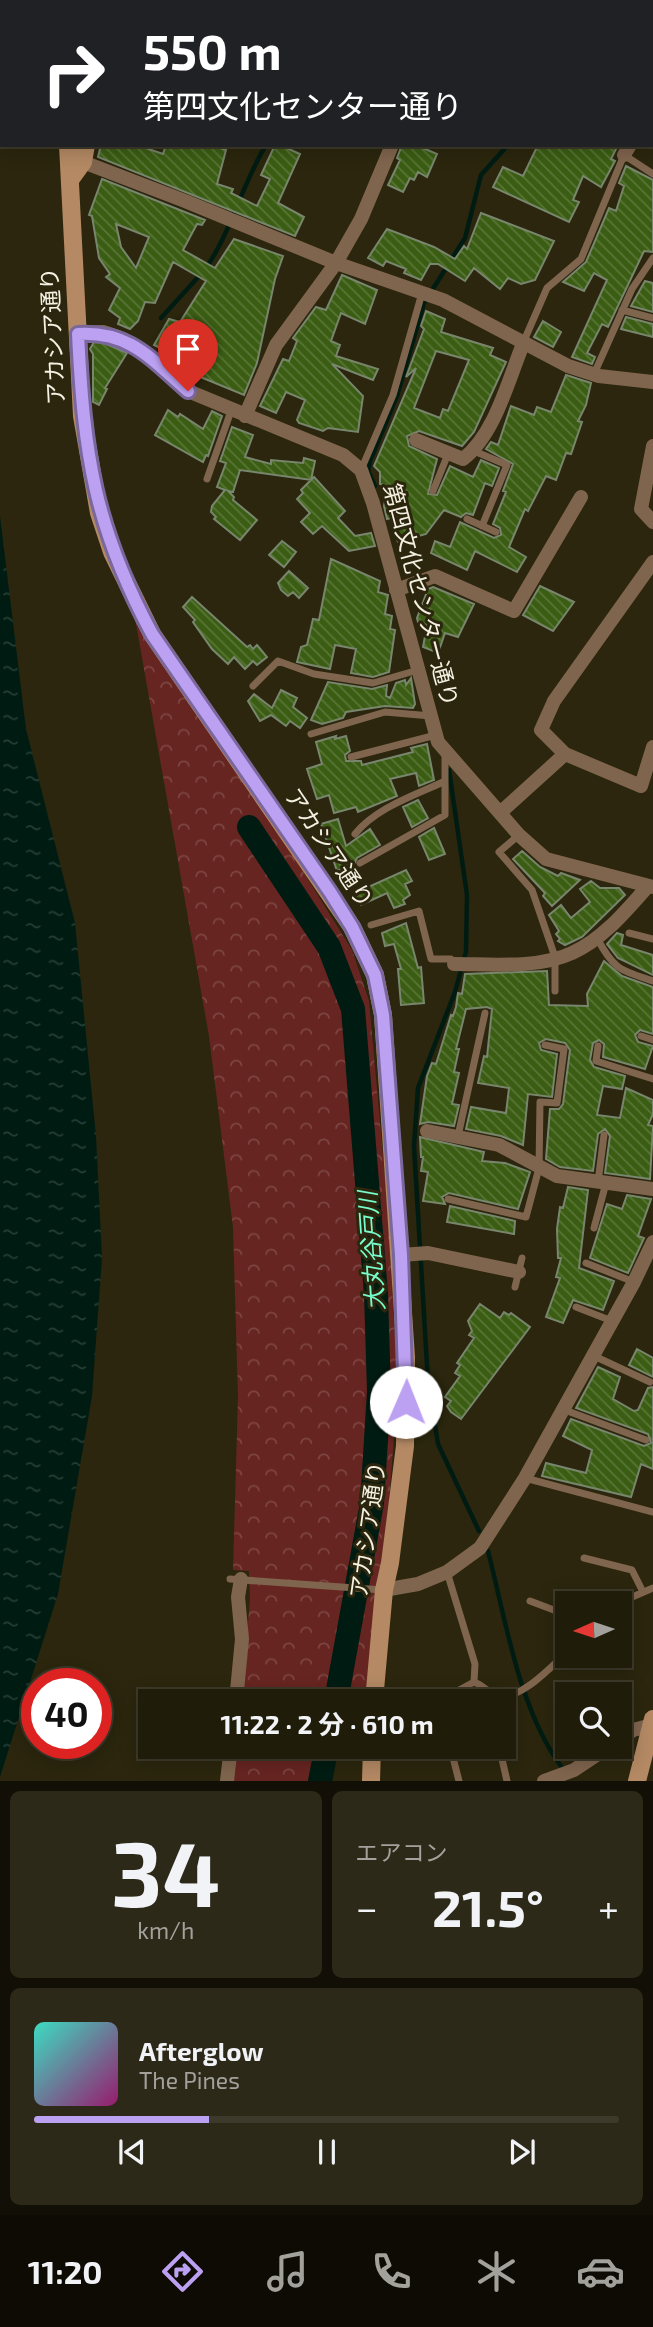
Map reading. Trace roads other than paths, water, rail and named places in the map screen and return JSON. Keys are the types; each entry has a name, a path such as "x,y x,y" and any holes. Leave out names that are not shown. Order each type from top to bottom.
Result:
{"street":[{"name":"アカシア通り","path":"68,147 82,416 88,464 99,513 129,593 152,634 352,927 375,975 383,1015 406,1255 405,1447 384,1590 375,1689"},
{"path":"238,414 276,345 336,263 361,219 391,147"},
{"path":"70,180 84,154 185,201 336,263 452,304 568,366 593,374 653,382"},
{"name":"第四文化センター通り","path":"78,334 103,332 118,337 188,391 238,414 343,455 361,470 431,716 445,750 519,835 546,859 650,887"},
{"path":"415,440 463,460 474,451 488,426 523,344"},
{"path":"653,446 640,509 653,522"},
{"path":"396,590 435,576 514,611 581,497"},
{"path":"653,562 554,701 541,730 565,754 640,786 653,747"},
{"path":"501,812 565,754"},
{"path":"454,964 523,963 570,954 597,938 650,887"},
{"path":"427,1131 499,1145 557,1176 653,1189"},
{"path":"384,1590 418,1584 447,1572 480,1548 525,1478 634,1282 652,1244"},
{"path":"406,1255 428,1253 519,1272"},
{"path":"235,1579 242,1639 237,1689"},
{"path":"632,1731 652,1722"},
{"path":"637,1781 652,1722"},
{"path":"227,1781 230,1759"},
{"path":"371,1781 372,1759"},
{"path":"544,1781 567,1773 589,1759"}],"lane":[{"path":"523,344 547,288 581,259 627,150 653,174"},
{"path":"593,374 622,310 653,258"},
{"path":"361,470 393,395 422,293"},
{"path":"622,310 653,318"},
{"path":"207,479 238,414"},
{"path":"474,451 507,465 482,526"},
{"path":"433,491 448,454"},
{"path":"467,519 496,532"},
{"path":"253,686 278,661 314,674 373,683 419,670"},
{"path":"311,734 385,712 431,716"},
{"path":"351,757 437,735"},
{"path":"360,863 446,815 443,782 445,750"},
{"path":"355,834 364,822 379,812 443,782"},
{"path":"519,835 499,852 532,890 555,957 555,991"},
{"path":"371,925 419,911 431,959 451,959 454,964"},
{"path":"629,933 653,939"},
{"path":"597,938 610,962 627,972 653,981"},
{"path":"458,1136 485,1013"},
{"path":"642,1036 653,1040"},
{"path":"448,1199 526,1217 539,1168 540,1102 557,1103 564,1049 545,1045"},
{"path":"598,1045 596,1060 653,1079"},
{"path":"594,1228 602,1182 604,1135"},
{"path":"586,1263 634,1282"},
{"path":"576,1307 612,1321"},
{"path":"592,1355 650,1382"},
{"path":"562,1409 646,1440"},
{"path":"525,1478 653,1512"},
{"path":"584,1558 632,1570 643,1592"},
{"path":"447,1572 475,1664 474,1682"},
{"path":"235,1579 384,1590"},
{"path":"632,1597 653,1588"},
{"path":"530,1601 555,1610"},
{"path":"516,1693 531,1686 555,1663"},
{"path":"474,1682 482,1689"},
{"path":"461,1689 474,1682"},
{"path":"453,1759 459,1781"},
{"path":"502,1759 507,1781"}],"water":[{"path":"0,516 26,729 75,923 96,1136 102,1258 92,1396 58,1594 35,1668 21,1668 21,1711 0,1777"}],"waterway":[{"path":"206,268 223,239 265,147"},
{"path":"375,486 368,471 370,461 397,396 424,303 465,238 481,175 506,147"},
{"path":"161,318 200,275"},
{"path":"449,770 467,895 466,952 455,992 418,1088 414,1146 428,1382 438,1444 479,1531"},
{"name":"大丸谷戸川","path":"249,827 329,947 353,1009 376,1294 379,1392 372,1503 338,1689"},
{"path":"488,1551 525,1693 535,1720 563,1769"},
{"name":"大丸谷戸川","path":"320,1781 324,1759"}]}
